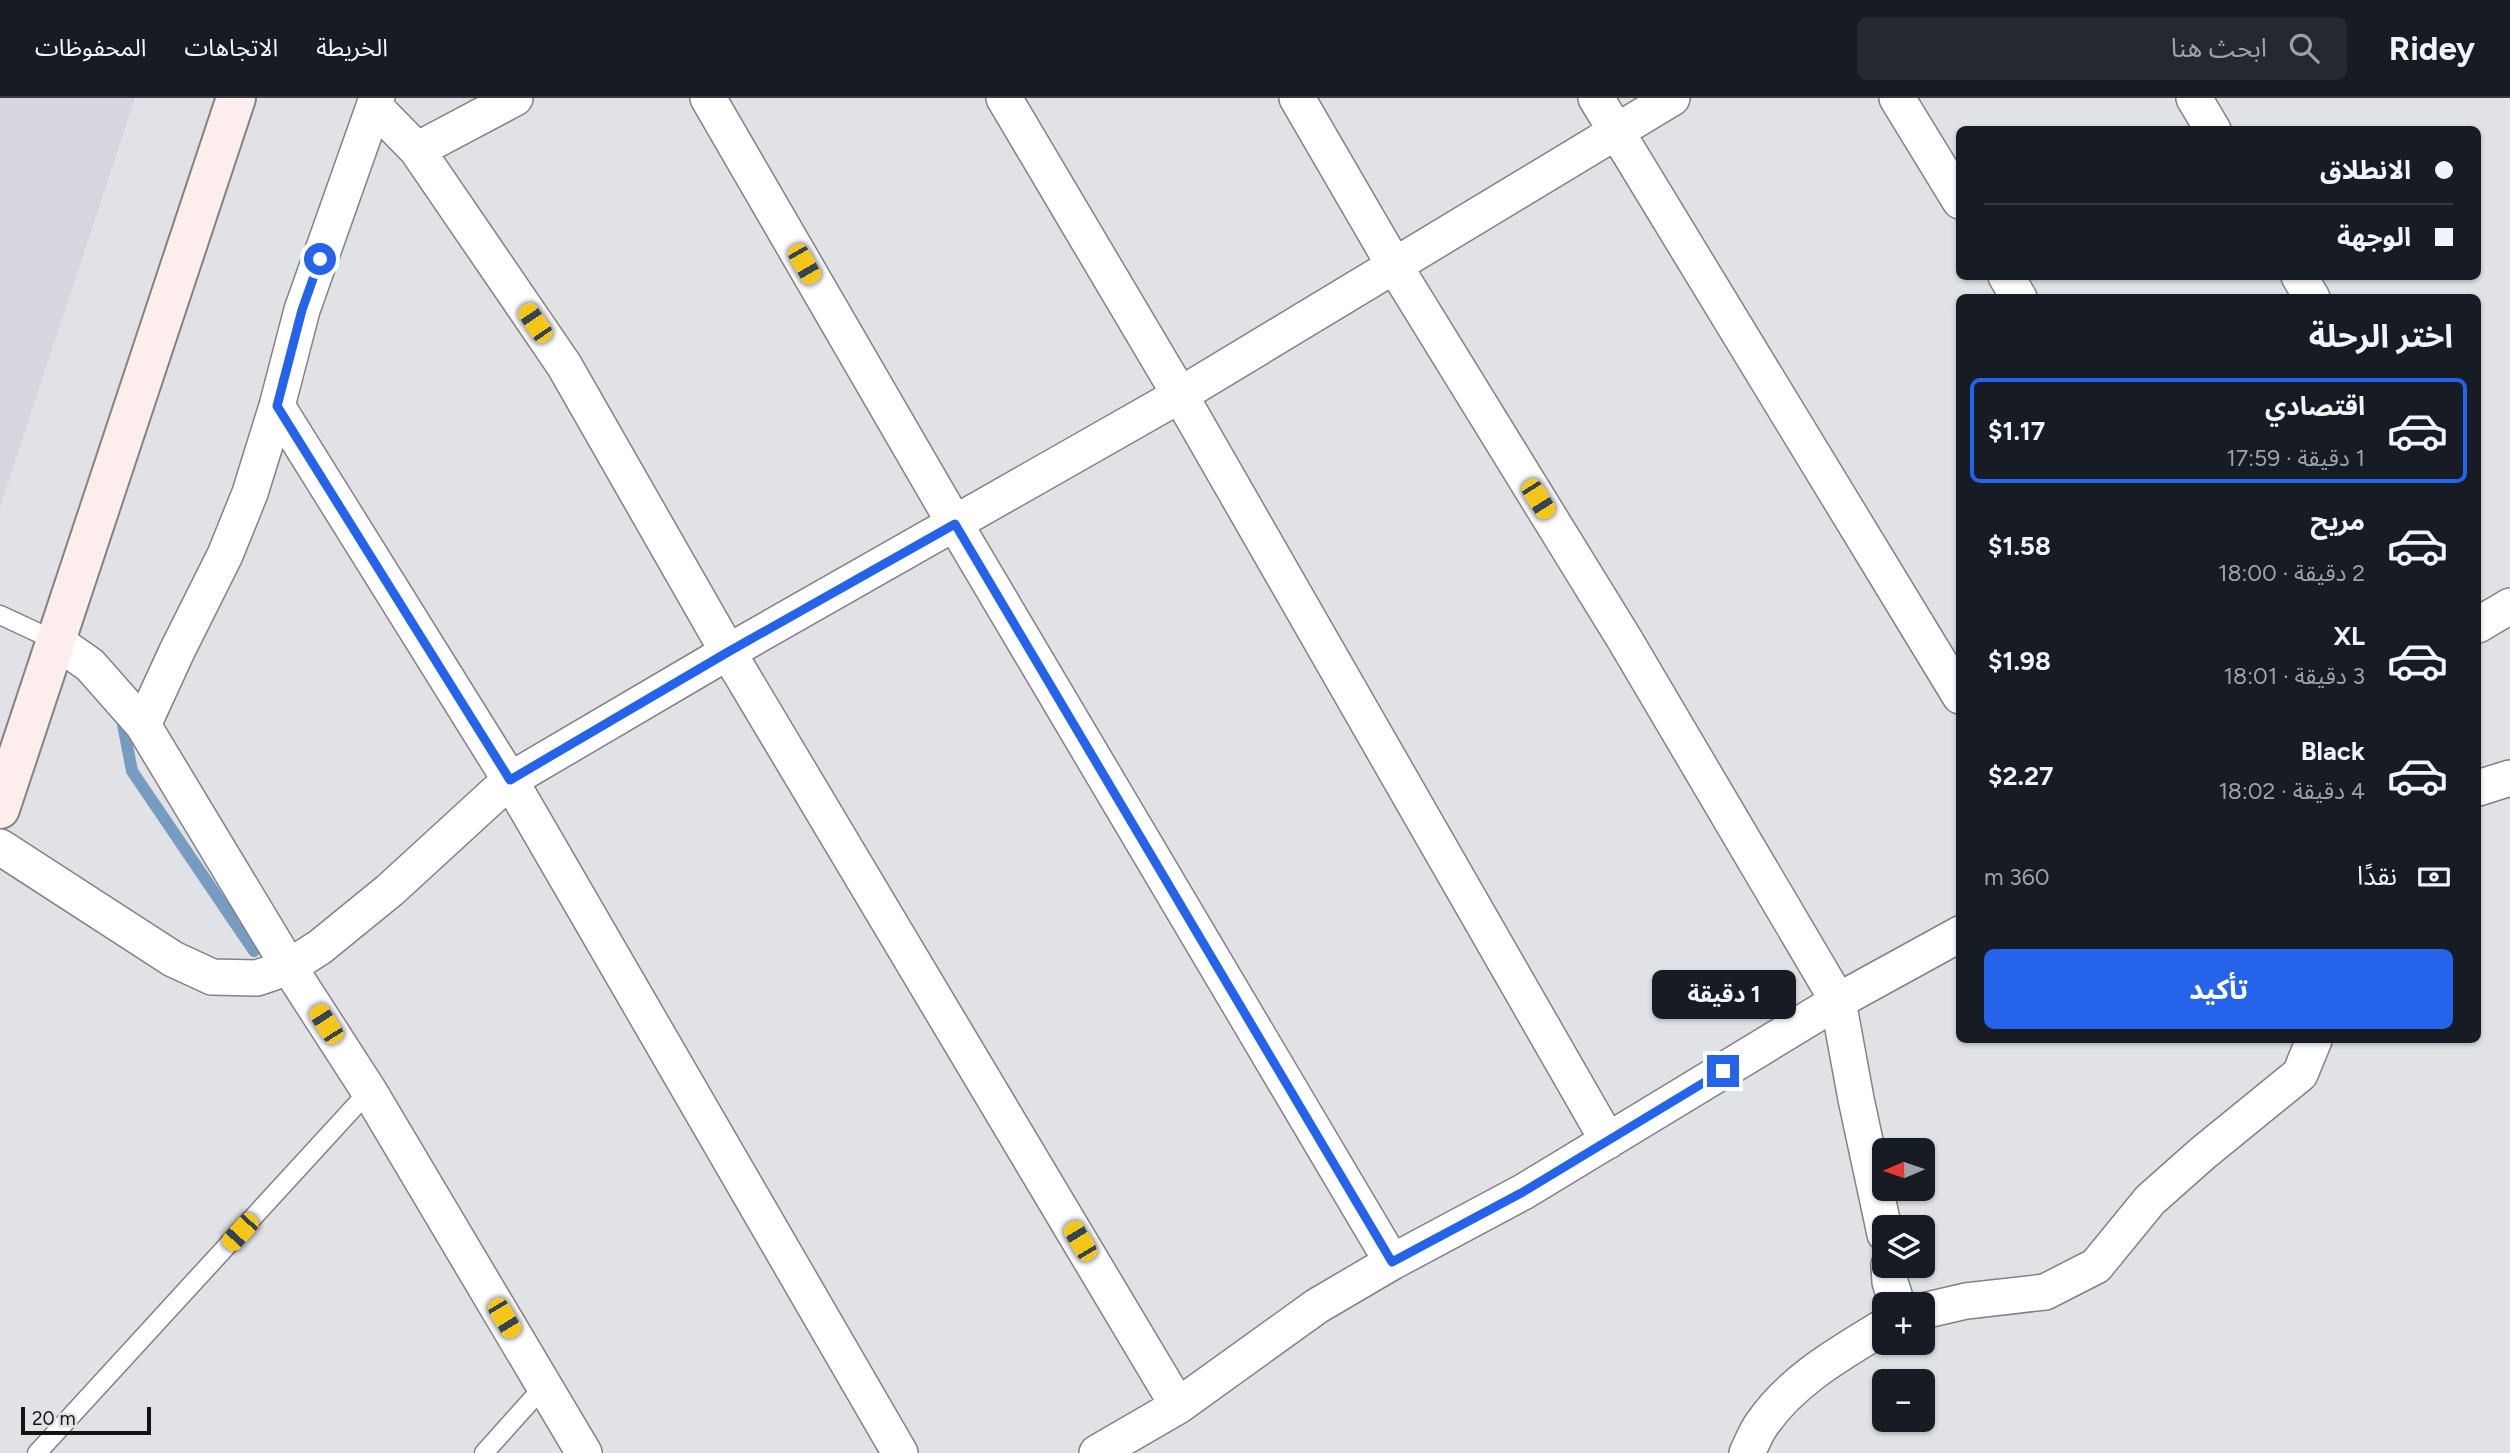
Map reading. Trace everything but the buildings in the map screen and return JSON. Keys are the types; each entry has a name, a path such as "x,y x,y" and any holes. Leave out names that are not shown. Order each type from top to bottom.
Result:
{"main road":[{"path":"0,809 236,98"}],"street":[{"path":"417,150 515,98"},
{"path":"708,98 955,524 1392,1262"},
{"path":"1004,98 1180,395 1608,1141"},
{"path":"1297,98 1394,265 1625,640 1838,1002 1881,1215"},
{"path":"1596,98 1956,689"},
{"path":"0,847 173,959 212,977 257,978 289,967 320,947 390,890 510,780 728,652 1180,395 1672,98"},
{"path":"1897,98 1956,194"},
{"path":"2194,98 2211,126"},
{"path":"143,724 225,555 250,493 277,406 302,310 376,102 417,150 564,365 728,652 1178,1406"},
{"path":"277,406 510,780 900,1453"},
{"path":"56,641 90,665 143,724 289,967 369,1091 584,1453"},
{"path":"2481,787 2510,778"},
{"path":"1097,1453 1178,1406 1317,1306 1392,1262 1523,1192 1838,1002 1956,936"},
{"path":"1935,1308 1966,1301 2045,1292 2096,1266 2150,1200 2300,1074 2313,1043"},
{"path":"1747,1453 1760,1425 1783,1398 1828,1362 1872,1334"}],"lane":[{"path":"0,615 56,641"},
{"path":"37,1453 369,1091"},
{"path":"484,1453 544,1386"}],"shaded area":[{"path":"0,98 135,98 0,507"}],"waterway":[{"path":"122,719 132,771 254,951"}],"route":[{"path":"320,259 302,310 277,406 510,780 728,652 955,524 1392,1262 1523,1192 1723,1071"}]}
